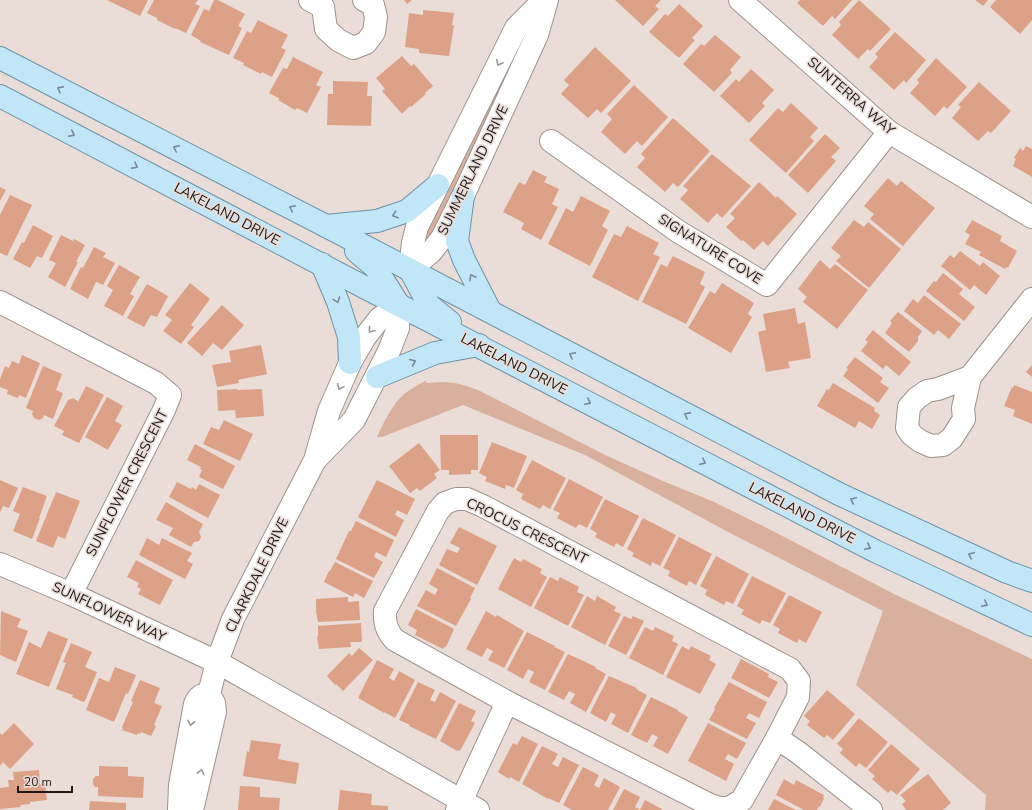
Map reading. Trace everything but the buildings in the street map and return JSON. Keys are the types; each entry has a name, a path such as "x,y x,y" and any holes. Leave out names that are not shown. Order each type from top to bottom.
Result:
{"main road":[{"path":"0,58 326,226 839,494 1007,572 1032,582"},
{"name":"LAKELAND DRIVE","path":"0,96 875,551 1032,625"},
{"path":"326,226 377,221 407,211 438,185"},
{"path":"463,196 457,241 464,260 490,312"},
{"path":"326,226 375,267 399,304 490,312"},
{"path":"350,364 349,337 338,302 322,264 410,270"},
{"path":"410,270 429,306 478,345"},
{"path":"377,377 435,353 478,345"}],"street":[{"path":"314,1 323,7 326,29 338,40 353,48 366,43 374,32 376,17 373,5 364,0"},
{"name":"SUMMERLAND DRIVE","path":"410,270 413,243 417,227 516,28 546,0"},
{"name":"SUMMERLAND DRIVE","path":"410,270 430,252 442,238 463,196 537,35 546,0"},
{"name":"SUNTERRA WAY","path":"740,0 888,132 1032,217"},
{"name":"SIGNATURE COVE","path":"551,141 679,232 767,285 888,132"},
{"path":"970,378 1032,298"},
{"name":"SUNFLOWER CRESCENT","path":"0,302 156,383 170,395 164,410 71,594"},
{"name":"CLARKDALE DRIVE","path":"209,694 217,662 233,619 314,460 329,411 350,364 365,337 380,318 399,304"},
{"name":"CLARKDALE DRIVE","path":"314,460 354,420 377,377 398,328 399,304"},
{"name":"CROCUS CRESCENT","path":"456,499 467,499 790,669 799,681 798,697 777,738 742,800 729,808 720,808 710,805 508,702 395,640 390,634 384,619 385,611 438,511 445,503 456,499"},
{"name":"SUNFLOWER WAY","path":"0,564 71,594 217,662"},
{"path":"217,662 465,807 508,702"},
{"path":"179,810 180,785 195,704 198,698 203,694 209,694 214,703 215,712 192,810"},
{"path":"777,738 799,753 871,810"}],"shaded area":[{"path":"518,51 524,57 426,245 420,239"},
{"path":"425,381 427,383 454,383 480,391 605,455 714,502 896,595 1032,659 1032,810 985,810 986,795 856,685 883,611 730,533 585,455 463,405 382,437 377,437 388,414 399,399 409,390"}]}
